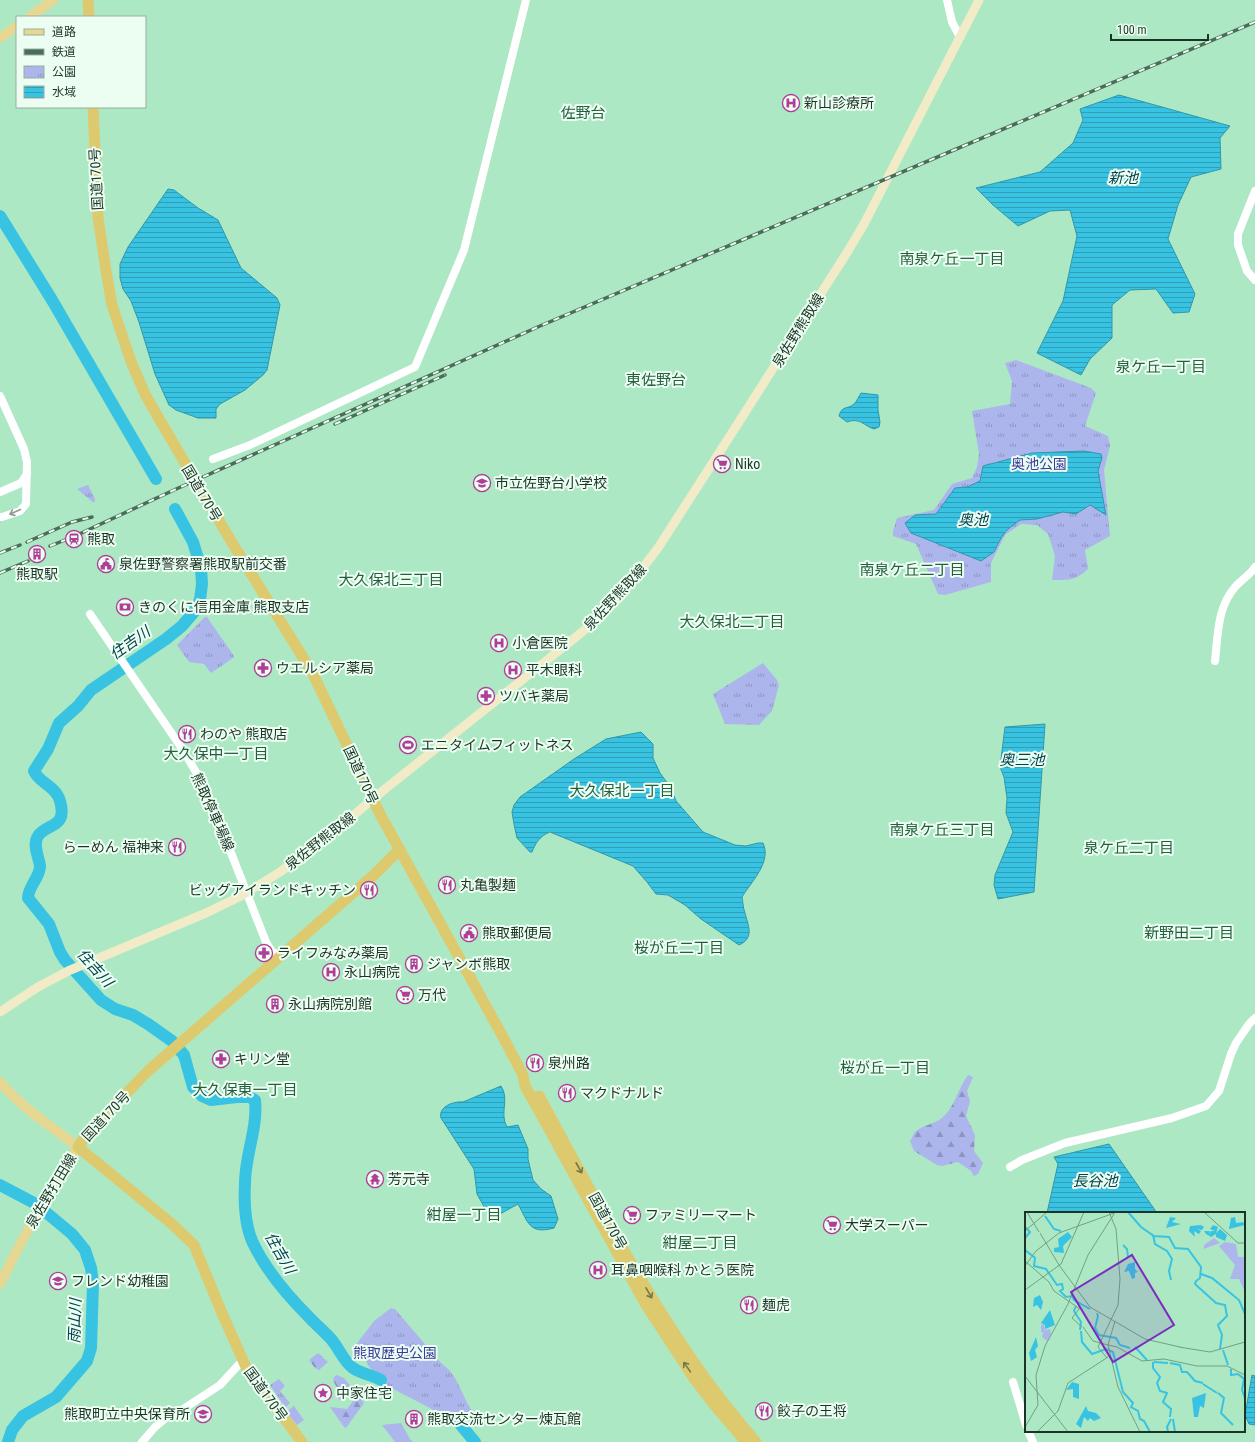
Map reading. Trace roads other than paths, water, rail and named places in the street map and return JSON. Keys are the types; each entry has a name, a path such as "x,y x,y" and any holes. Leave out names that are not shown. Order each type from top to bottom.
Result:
{"highway":[{"path":"88,0 88,16"},
{"name":"国道170号","path":"93,108 98,217 102,250 112,305 132,364 158,417 234,546 312,672 380,814 500,1031 523,1075 525,1086 646,1305 695,1380 746,1442"},
{"name":"国道170号","path":"302,1442 243,1360 194,1245 172,1224 78,1147 87,1134 148,1071 369,879 399,850"},
{"name":"国道170号","path":"523,1075 532,1082 624,1249 660,1310 705,1378 756,1442"}],"main road":[{"path":"31,16 53,0"},
{"name":"泉佐野熊取線","path":"0,1012 47,982 68,971 206,913 246,893 287,867 373,800 593,623 631,583 658,548 848,251 880,193 979,0"},
{"path":"0,38 16,27"},
{"name":"泉佐野打田線","path":"0,1082 39,1118 78,1147 35,1215 0,1284"}],"street":[{"path":"213,459 250,445 415,367 464,250 526,0"},
{"path":"947,0 952,22 960,37"},
{"path":"1255,191 1238,234 1238,245 1247,272 1255,280"},
{"path":"0,396 24,449 27,462 26,504 20,511 0,517"},
{"path":"0,492 21,483 27,474"},
{"path":"1215,661 1219,620 1223,607 1235,587 1255,567"},
{"name":"熊取停車場線","path":"90,614 183,750 200,779 226,840 266,942 272,952 281,956"},
{"path":"1010,1167 1022,1160 1065,1143 1172,1118 1206,1106 1214,1099 1219,1091 1236,1043 1255,1018"},
{"path":"142,1442 155,1427 166,1418 177,1413 220,1385 243,1360"},
{"path":"1013,1382 1025,1422"},
{"path":"1028,1432 1033,1442"}],"water":[{"name":"新池","path":"1119,95 1230,126 1220,138 1221,169 1191,177 1178,205 1168,239 1195,294 1189,312 1173,313 1156,289 1130,290 1112,305 1112,338 1090,359 1081,375 1037,353 1063,301 1077,236 1070,210 1050,211 1018,226 993,205 976,188 1040,172 1073,143 1083,120 1080,109"},
{"path":"168,189 174,190 198,208 218,220 241,268 277,298 280,305 267,370 245,390 220,404 216,409 216,418 198,418 176,410 169,405 155,374 131,301 123,289 120,278 120,264 128,247"},
{"path":"861,393 878,395 879,427 874,429 859,421 847,422 839,416 843,409 854,404"},
{"name":"奥池","path":"1084,451 1101,454 1102,458 1098,471 1106,515 1090,505 1076,514 1063,512 1037,519 1020,520 1008,529 1002,536 994,552 981,561 911,533 905,523 915,515 936,514 955,488 967,487 980,481 983,466 1032,453"},
{"name":"奥三池","path":"1045,724 1034,892 998,899 994,885 995,875 1013,832 1006,813 1007,798 1004,777 1000,767 1005,727"},
{"path":"641,732 653,744 653,758 660,773 671,788 676,801 703,832 735,845 746,846 763,843 765,857 763,864 742,897 748,922 749,935 744,942 739,945 701,919 685,905 668,895 656,894 633,866 550,832 539,840 532,852 530,852 517,838 512,812 514,805 520,797 574,759 606,739"},
{"path":"501,1086 505,1096 505,1122 507,1127 518,1125 528,1149 528,1159 533,1180 541,1189 551,1196 558,1219 554,1228 539,1230 534,1228 527,1221 518,1204 491,1219 477,1194 474,1169 441,1118 442,1111 447,1106 463,1102"},
{"name":"長谷池","path":"1109,1144 1156,1212 1047,1212 1058,1164 1054,1157"},
{"path":"1252,1375 1255,1376 1255,1425 1249,1424 1245,1415"}],"waterway":[{"path":"0,216 52,300 156,479"},
{"name":"住吉川","path":"175,509 193,542 201,568 202,584 200,600 194,612 182,626 166,639 91,690 78,706 59,723 48,749 34,771 36,775 58,796 62,810 61,816 59,821 42,832 36,840 40,866 28,898 49,924 60,952 65,960 101,1000 115,1009 133,1015 172,1041 184,1055 193,1087 202,1096 211,1100 237,1097 249,1097 255,1100 255,1121 247,1162 245,1190 245,1206 248,1229 253,1243 264,1263 285,1291 331,1339 337,1346 344,1359 353,1368 360,1372 381,1380"},
{"name":"雨山川","path":"0,1185 36,1204 72,1234 85,1250 91,1268 93,1283 91,1348 87,1361 56,1397 23,1416 12,1430 8,1442"},
{"name":"住吉川","path":"455,1418 475,1442"}],"railway":[{"path":"50,546 540,326 1255,22"},
{"path":"335,424 445,375"},
{"path":"27,542 72,522 92,517"},
{"path":"0,553 20,545"},
{"path":"0,573 28,561"}],"place":[{"name":"新山診療所","path":"791,103"},
{"name":"Niko","path":"722,464"},
{"name":"市立佐野台小学校","path":"482,483"},
{"name":"熊取","path":"74,539"},
{"name":"熊取駅","path":"37,554"},
{"name":"泉佐野警察署熊取駅前交番","path":"106,564"},
{"name":"きのくに信用金庫 熊取支店","path":"125,607"},
{"name":"小倉医院","path":"499,643"},
{"name":"ウエルシア薬局","path":"263,668"},
{"name":"平木眼科","path":"513,670"},
{"name":"ツバキ薬局","path":"486,696"},
{"name":"わのや 熊取店","path":"187,734"},
{"name":"エニタイムフィットネス","path":"408,745"},
{"name":"らーめん 福神来","path":"177,847"},
{"name":"丸亀製麺","path":"447,885"},
{"name":"ビッグアイランドキッチン","path":"369,890"},
{"name":"熊取郵便局","path":"469,933"},
{"name":"ライフみなみ薬局","path":"264,953"},
{"name":"ジャンボ熊取","path":"414,964"},
{"name":"永山病院","path":"331,972"},
{"name":"万代","path":"405,995"},
{"name":"永山病院別館","path":"275,1004"},
{"name":"キリン堂","path":"221,1059"},
{"name":"泉州路","path":"535,1063"},
{"name":"マクドナルド","path":"567,1093"},
{"name":"芳元寺","path":"375,1179"},
{"name":"ファミリーマート","path":"632,1215"},
{"name":"大学スーパー","path":"832,1225"},
{"name":"耳鼻咽喉科 かとう医院","path":"598,1270"},
{"name":"フレンド幼稚園","path":"58,1281"},
{"name":"麺虎","path":"749,1305"},
{"name":"中家住宅","path":"323,1393"},
{"name":"餃子の王将","path":"764,1411"},
{"name":"熊取町立中央保育所","path":"203,1414"},
{"name":"熊取交流センター煉瓦館","path":"414,1419"}],"district":[{"name":"佐野台","path":"583,113"},
{"name":"南泉ケ丘一丁目","path":"952,259"},
{"name":"泉ケ丘一丁目","path":"1161,367"},
{"name":"東佐野台","path":"656,380"},
{"name":"南泉ケ丘二丁目","path":"912,570"},
{"name":"大久保北三丁目","path":"391,580"},
{"name":"大久保北二丁目","path":"732,622"},
{"name":"大久保中一丁目","path":"216,754"},
{"name":"大久保北一丁目","path":"622,791"},
{"name":"南泉ケ丘三丁目","path":"942,830"},
{"name":"泉ケ丘二丁目","path":"1129,848"},
{"name":"新野田二丁目","path":"1189,933"},
{"name":"桜が丘二丁目","path":"679,948"},
{"name":"桜が丘一丁目","path":"885,1068"},
{"name":"大久保東一丁目","path":"245,1090"},
{"name":"紺屋一丁目","path":"464,1215"},
{"name":"紺屋二丁目","path":"700,1243"}],"park label":[{"name":"奥池公園","path":"1039,464"},
{"name":"熊取歴史公園","path":"395,1353"}]}
